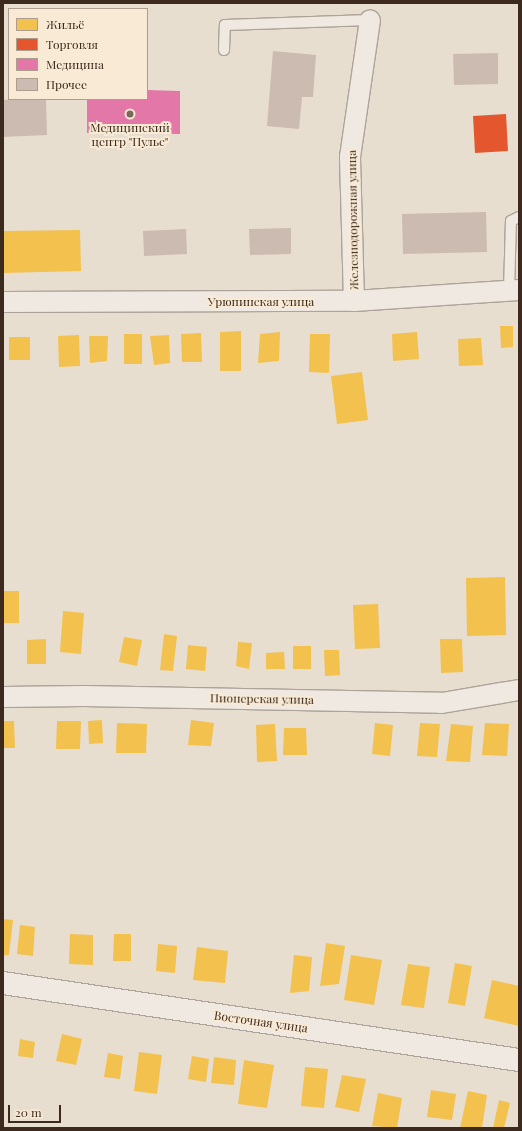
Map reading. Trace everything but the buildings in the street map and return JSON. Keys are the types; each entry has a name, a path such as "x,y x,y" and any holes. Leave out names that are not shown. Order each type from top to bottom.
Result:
{"street":[{"name":"Железнодорожная улица","path":"354,301 350,157 370,20"},
{"name":"Урюпинская улица","path":"3,302 354,301 514,290"},
{"name":"Пионерская улица","path":"3,697 84,696 442,703 519,690"},
{"name":"Восточная улица","path":"3,983 519,1060"}],"lane":[{"path":"224,50 225,25 370,20"},
{"path":"514,290 511,221 519,217"}],"place":[{"name":"Медицинский центр \"Пульс\"","path":"130,114"}]}
